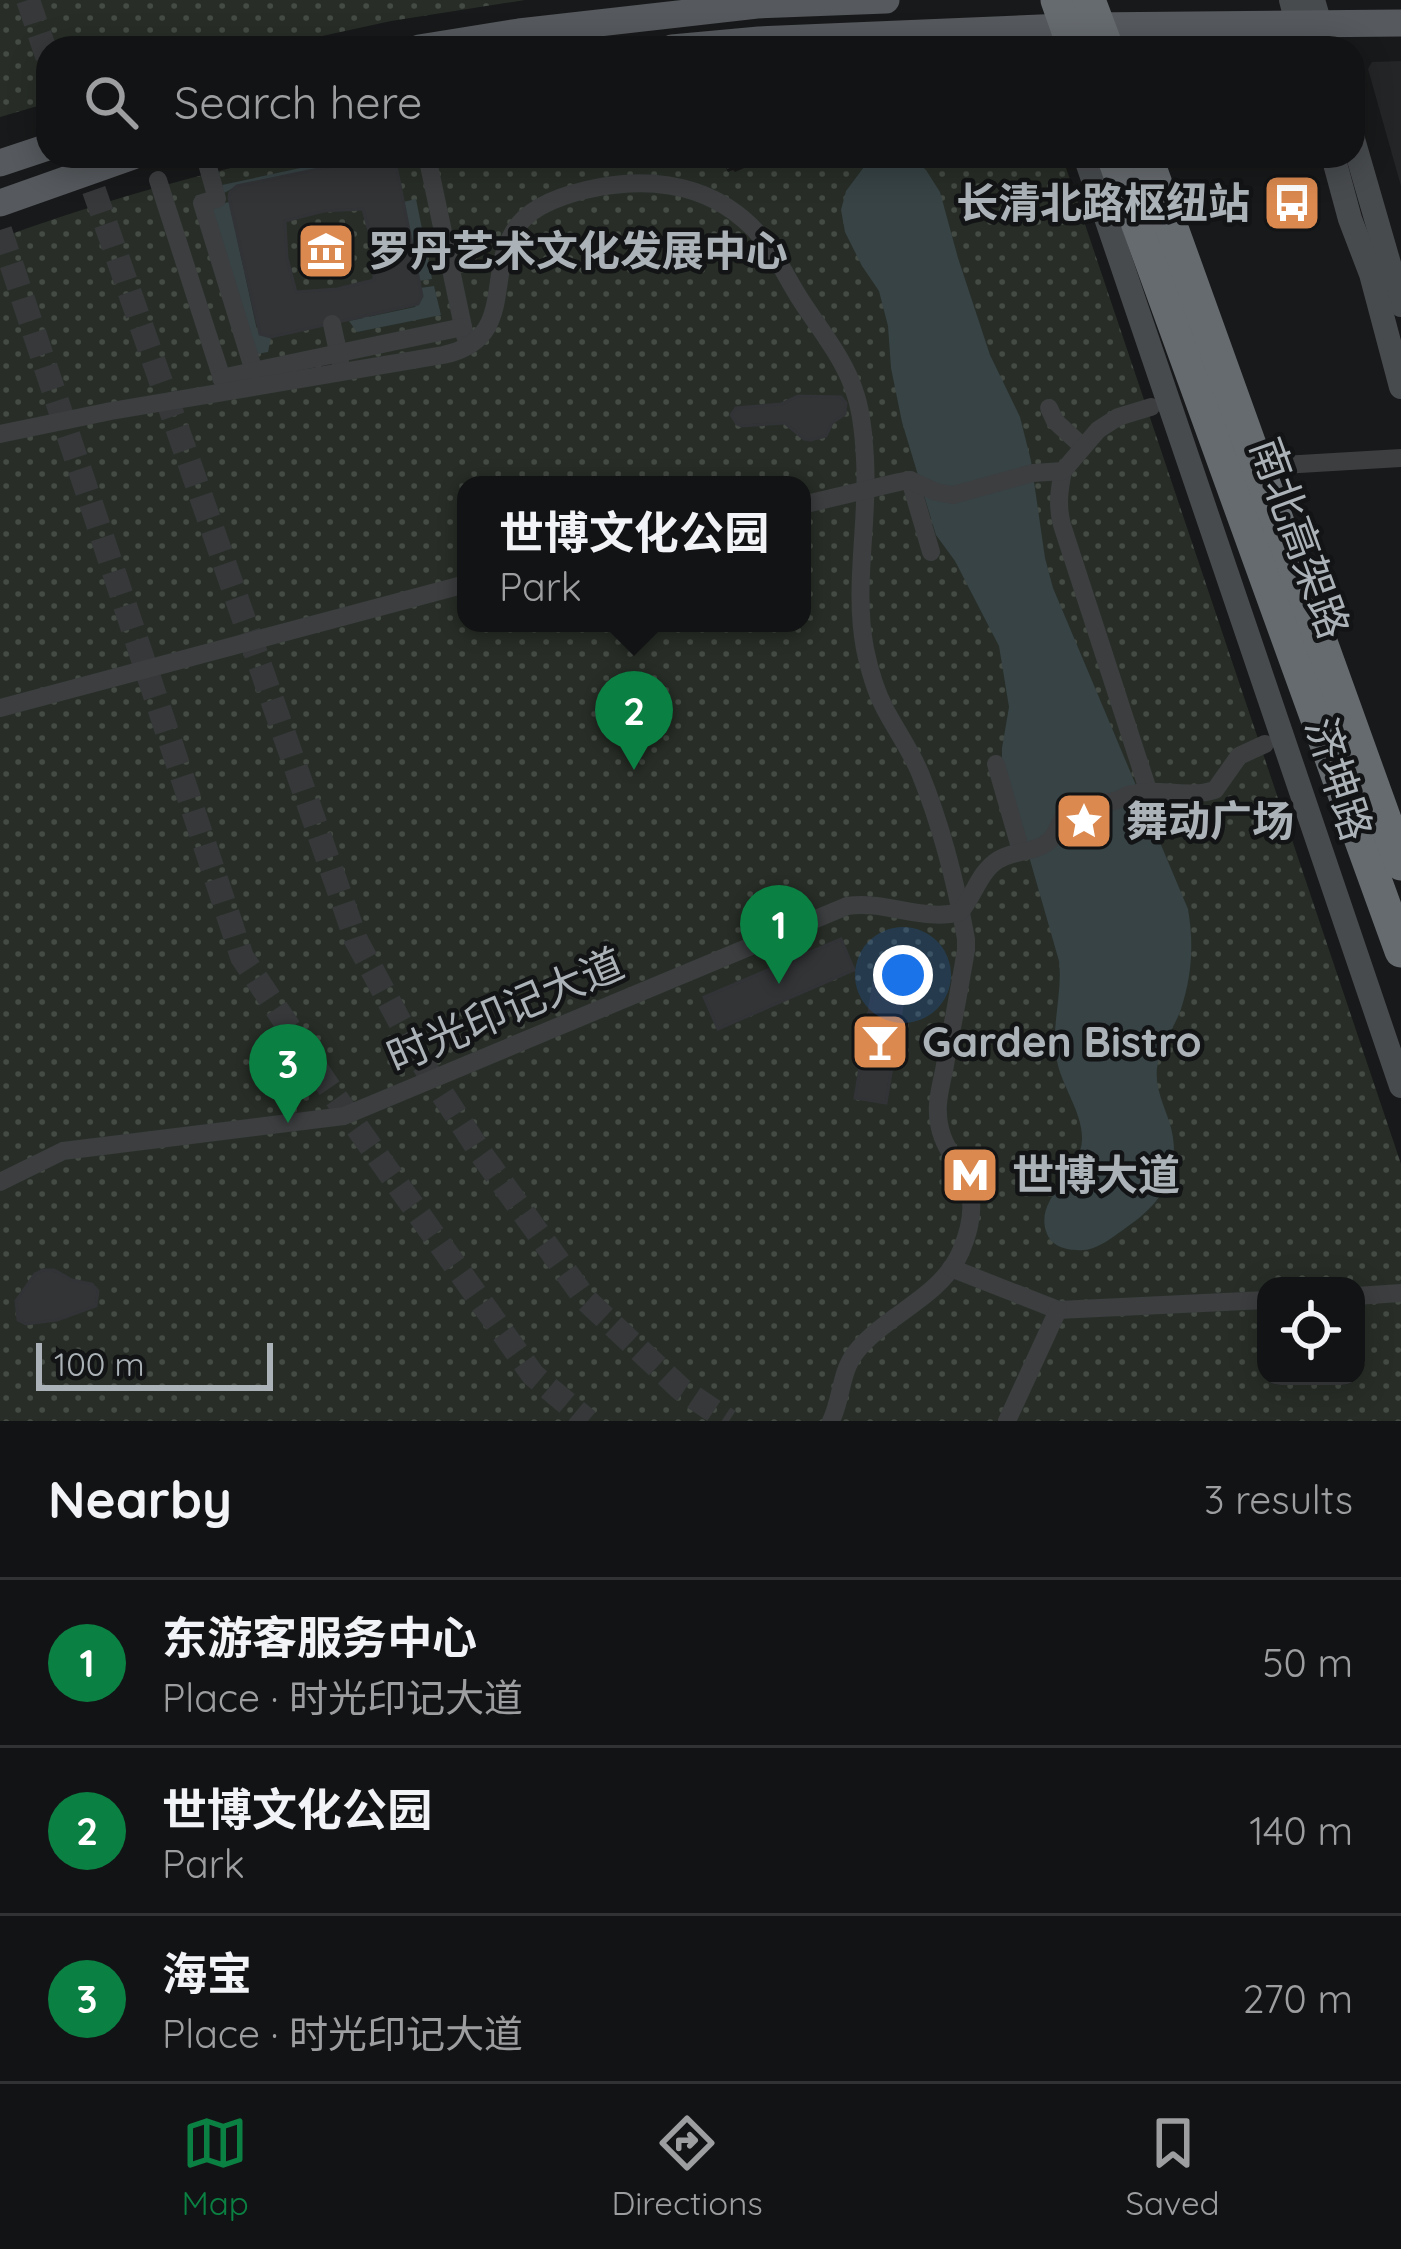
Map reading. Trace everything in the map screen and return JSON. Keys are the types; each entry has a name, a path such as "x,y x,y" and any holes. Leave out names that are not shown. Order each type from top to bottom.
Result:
{"highway":[{"path":"1089,0 1102,36"},
{"name":"南北高架路","path":"1118,168 1401,951"},
{"name":"南北高架路","path":"1149,168 1401,864"}],"main road":[{"path":"495,36 739,7 886,0"},
{"path":"843,36 1049,26 1401,23"},
{"path":"0,163 36,151"},
{"path":"0,203 99,168"}],"street":[{"path":"209,168 217,199 202,203 257,379"},
{"path":"430,168 465,337"},
{"name":"济坤路","path":"1089,168 1401,1086"},
{"path":"1336,168 1401,388"},
{"path":"1361,168 1401,304"},
{"path":"158,180 224,385"},
{"path":"0,434 340,363 454,352 465,337 490,324 510,238 520,221 541,206 599,188 663,185 694,191 722,202 748,223 837,353 856,395 865,459 860,605 865,650 882,703 919,769 937,822 966,950 938,1104 942,1137 971,1189 972,1215 951,1268 856,1352 846,1368 840,1418"},
{"path":"171,221 205,211"},
{"path":"195,296 228,285"},
{"path":"332,324 340,363"},
{"path":"1149,793 1058,510 1063,471 1082,446 1118,417 1150,407"},
{"path":"1049,408 1064,431 1082,446"},
{"path":"1193,470 1401,458"},
{"path":"811,503 910,481 953,496 1033,473 1063,471"},
{"path":"910,481 931,551"},
{"path":"0,708 457,586"},
{"path":"960,913 986,871 998,860 1044,845 1069,811 1138,793 1188,795 1215,790 1239,756 1265,744"},
{"path":"996,764 1021,851"},
{"name":"时光印记大道","path":"0,1182 64,1150 344,1116 847,906 874,904 939,916 960,913"},
{"path":"951,1268 1058,1310 1257,1300"},
{"path":"1365,1295 1401,1293"},
{"path":"1007,1421 1058,1310"}],"shaded area":[{"path":"0,0 525,0 322,36 36,36 36,106 0,117"},
{"path":"1401,61 1401,186 1368,69 1372,62"},
{"path":"234,168 726,168 735,172 744,168 1066,168 1401,1164 1401,1421 0,1421 0,238"},
{"path":"301,168 323,168 224,193 222,185"},
{"path":"863,168 924,168 940,192 990,355 1020,417 1053,588 1188,909 1188,984 1157,1068 1173,1137 1173,1166 1163,1192 1144,1214 1090,1249 1061,1247 1052,1241 1044,1219 1082,1140 1055,1049 1059,961 1002,762 1009,707 999,646 955,561 936,535 902,422 879,291 845,232 841,210 846,191"},
{"path":"416,199 432,279 419,281 403,202"},
{"path":"229,202 257,330 271,337 268,352 257,354 210,207"},
{"path":"434,286 441,315 357,332 349,321 415,307 420,288"}],"building":[{"path":"323,168 397,168 422,296 418,304 271,337 260,334 230,192 237,186","holes":["363,209 372,242 374,280 296,292 287,258 285,221 324,211"]},
{"path":"798,396 841,397 845,414 832,423 826,436 811,440 785,423 742,426 731,415 736,408 781,404"},
{"path":"841,939 854,970 718,1029 704,997"},
{"name":"Garden Bistro","path":"874,982 905,988 886,1103 855,1098"},
{"path":"43,1270 92,1284 98,1291 96,1306 57,1320 26,1324 18,1320 16,1301"}],"tunnel":[{"path":"28,0 40,36"},
{"path":"86,168 356,940 421,1061 586,1300 681,1389 729,1421"},
{"path":"0,230 242,957 533,1375 588,1421"}],"place":[{"name":"长清北路枢纽站","path":"1292,203"},
{"name":"罗丹艺术文化发展中心","path":"326,251"},
{"name":"世博文化公园","path":"634,770"},
{"name":"舞动广场","path":"1084,821"},
{"name":"东游客服务中心","path":"779,984"},
{"name":"Garden Bistro","path":"880,1042"},
{"name":"海宝","path":"288,1123"},
{"name":"世博大道","path":"970,1175"}]}
